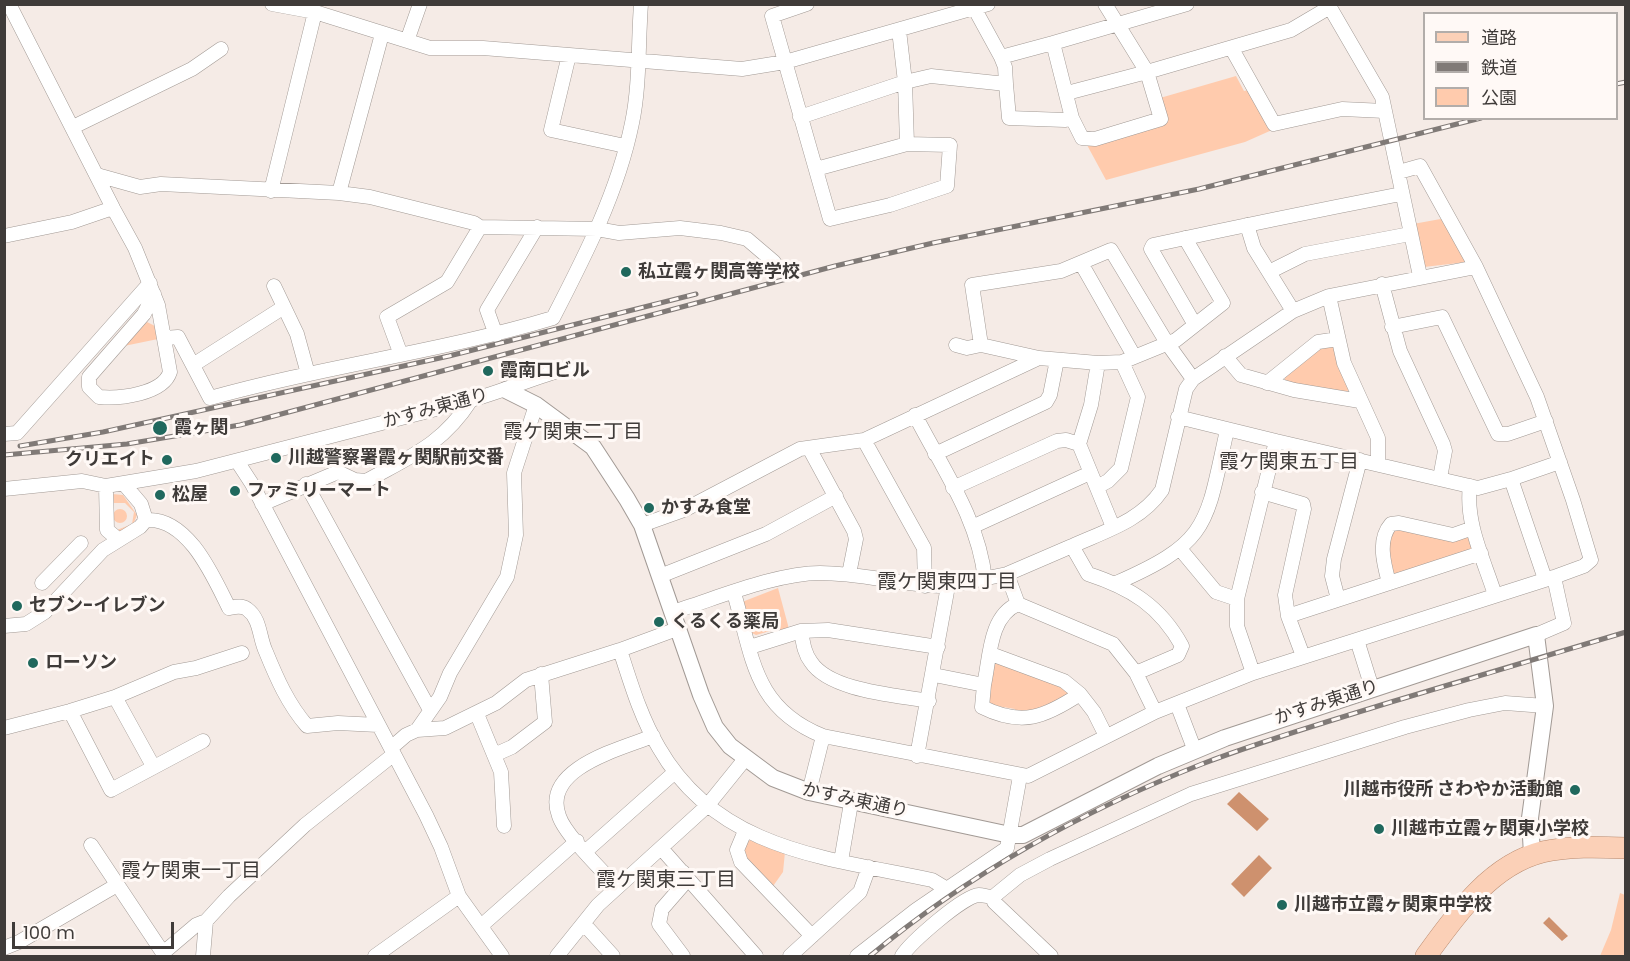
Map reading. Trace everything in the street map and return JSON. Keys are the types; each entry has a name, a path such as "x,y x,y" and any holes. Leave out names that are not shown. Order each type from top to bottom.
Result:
{"main road":[{"path":"1426,957 1474,895 1502,873 1532,855 1574,848 1626,848"}],"street":[{"path":"272,4 315,12 436,49 483,48 742,69 785,62 978,6 1005,67 1009,118 1065,120 1072,118"},
{"path":"407,41 420,4"},
{"path":"164,338 178,337 210,398 308,374 495,334 553,318 597,229 625,146 637,91 636,62 641,4"},
{"path":"807,4 772,16 800,117 816,170 832,221 947,186 950,145 907,144 816,170"},
{"path":"1053,43 1072,118 1082,138 1095,139 1161,119 1147,72 1106,4"},
{"path":"1001,57 1186,4"},
{"path":"6,5 73,127 135,248 152,288 164,338 170,372 168,379 158,388 99,398 89,387 92,372 144,314 152,288"},
{"path":"1067,93 1232,49 1291,30 1329,6 1378,91 1385,111 1420,276"},
{"path":"271,190 315,12"},
{"path":"899,30 905,82 907,144"},
{"path":"339,193 382,34"},
{"path":"73,127 192,69 221,49"},
{"path":"1232,49 1274,124 1342,109 1385,111"},
{"path":"569,55 551,130 625,146"},
{"path":"800,117 905,82 931,76 1006,84"},
{"path":"734,594 756,674 765,693 803,728 823,736 1020,776 1034,774 1155,712 1253,673 1584,566 1591,560 1560,462 1546,421 1515,348 1476,267 1420,165 1399,172"},
{"path":"97,175 140,187 161,184 262,188 370,197 474,222 480,227 597,229 619,233 680,228 722,233 747,239 774,262"},
{"path":"1195,325 1151,249 1153,245 1401,194"},
{"path":"4,236 72,222 113,208"},
{"path":"1247,225 1254,248 1293,311"},
{"path":"401,355 387,317 447,282 480,227"},
{"path":"495,334 487,310 537,227"},
{"path":"1269,272 1305,254 1410,234"},
{"path":"956,345 967,348 981,345 1039,358 1098,363 1128,359 1167,343 1223,303 1185,238"},
{"path":"981,345 972,285 1061,270 1111,250 1167,343 1193,379"},
{"path":"1081,263 1128,359 1138,397 1121,468 1108,481 1097,487"},
{"path":"417,730 445,729 477,714 526,680 620,650 675,620 734,594 796,576 849,574 926,586 948,586 1007,574 1072,546 1147,510 1162,490 1186,389 1193,379 1225,356 1293,311 1329,296 1420,276 1476,267"},
{"path":"1382,284 1400,351 1443,444 1445,451 1440,478"},
{"path":"274,286 297,334 308,374"},
{"path":"4,434 17,433 152,288"},
{"path":"1329,296 1344,363 1378,438 1378,464"},
{"path":"193,365 284,307"},
{"path":"1392,327 1442,317 1498,434 1508,434 1546,421"},
{"path":"1267,383 1318,342 1338,339"},
{"path":"1225,356 1241,375 1267,383 1360,402"},
{"path":"642,525 684,510 800,449 864,440 1039,358"},
{"path":"935,454 1046,402 1050,395 1057,360"},
{"path":"1098,363 1091,405 1079,444 1113,527"},
{"path":"506,390 532,377 568,368"},
{"name":"かすみ東通り","path":"4,489 82,481 106,486 124,484 237,461 506,390 536,405 593,447 642,525 715,727 746,759 773,778 808,792 851,803 1010,834 1033,832 1116,787 1195,751 1253,728 1536,635"},
{"path":"262,504 338,472 355,480 366,481 442,437 457,422 471,400"},
{"path":"91,845 161,953 196,925 206,921 229,896 305,825 417,730 507,577 516,535 514,473 536,405"},
{"path":"915,415 974,526 982,558 984,580"},
{"path":"1178,417 1470,486 1486,487 1560,462"},
{"path":"1116,583 1181,550 1192,538 1206,518 1227,430"},
{"path":"864,440 924,548 926,586"},
{"path":"953,488 1057,441 1066,440 1079,444"},
{"path":"1253,673 1237,626 1237,599 1276,441"},
{"path":"809,448 854,531 856,539 849,574"},
{"path":"1338,599 1332,576 1334,559 1360,460"},
{"path":"237,461 262,504 436,836 459,896 502,957"},
{"path":"974,526 1090,474"},
{"path":"1511,479 1564,623 1536,635 1545,706 1530,818 1532,855"},
{"path":"124,484 141,504 146,520"},
{"path":"306,484 430,710"},
{"path":"106,486 107,530 119,540"},
{"path":"1470,486 1467,505 1496,595"},
{"path":"1262,492 1303,504 1304,509 1287,581 1288,616 1303,656"},
{"path":"660,576 766,534 836,496"},
{"path":"4,626 26,624 45,612 103,550 140,527 146,520 156,519 184,534 197,549 229,608 241,607 250,613 259,628 264,647 283,692 307,726 338,723 378,725"},
{"path":"1389,583 1383,546 1387,529 1391,524 1399,523 1453,534 1473,528"},
{"path":"42,584 81,543"},
{"path":"1072,546 1088,574 1116,583 1150,603 1168,623 1182,646 1178,655 1136,673"},
{"path":"1181,550 1216,591 1237,599"},
{"path":"1288,616 1481,553"},
{"path":"1007,574 1018,604"},
{"path":"917,756 934,675 948,586"},
{"path":"1080,694 1041,715 1025,718 982,707 984,685 999,618 1009,608 1018,604 1113,644 1136,673 1155,712"},
{"path":"750,647 801,631 828,630 938,647"},
{"path":"801,631 805,651 811,663 821,674 844,685 928,701"},
{"path":"1357,640 1372,688"},
{"path":"620,650 636,699 652,735 675,771 707,806 745,831 787,849 932,880 947,889"},
{"path":"4,728 115,697 174,672 196,668 242,653"},
{"path":"991,654 1064,681 1080,694 1094,712 1106,736"},
{"path":"494,755 512,747 545,722 541,674"},
{"path":"934,675 984,685"},
{"path":"115,697 153,766"},
{"path":"902,957 910,945 949,912 979,895 993,897 1020,875 1050,859 1191,794 1363,739 1469,710 1504,703 1545,706"},
{"path":"1177,704 1195,751"},
{"path":"70,711 111,790 203,741"},
{"path":"477,714 501,772 504,826"},
{"path":"617,887 559,817 557,798 563,781 578,767 652,735"},
{"path":"808,792 823,736"},
{"path":"557,957 598,905 707,806 746,759"},
{"path":"481,926 675,771"},
{"path":"857,957 947,889 1007,848 1020,776"},
{"path":"841,861 851,803"},
{"path":"745,831 737,850 741,862 812,936"},
{"path":"661,848 756,957"},
{"path":"790,957 861,892 869,867"},
{"path":"683,872 682,886 662,909 659,924 664,934 683,957"},
{"path":"4,948 19,942 117,885"},
{"path":"375,957 459,896"},
{"path":"993,897 994,902 1051,957"},
{"path":"203,957 206,921"},
{"path":"584,924 613,957"}],"green space":[{"path":"1236,76 1244,91 1249,90 1272,130 1245,142 1106,180 1087,145 1166,122 1160,98"},
{"path":"1446,218 1467,262 1424,267 1413,224"},
{"path":"147,322 155,326 158,339 124,346"},
{"path":"1333,345 1349,386 1347,394 1285,381 1285,375 1318,348"},
{"path":"112,494 123,495 137,515 133,525 122,532 117,530 132,524 134,512 125,503 113,503"},
{"path":"120,509 125,511 127,516 125,521 120,523 115,521 113,516 115,511"},
{"path":"1393,527 1470,536 1473,548 1470,553 1399,575 1393,573 1388,546"},
{"path":"778,588 789,629 780,631 777,629 756,635 752,633 742,602"},
{"path":"999,661 1056,681 1069,692 1067,697 1041,707 1041,711 1016,713 1015,709 985,704 993,675 990,673 993,663"},
{"path":"751,840 785,852 783,872 771,889 745,860 741,847 746,841"},
{"path":"1620,893 1625,895 1625,956 1600,956 1611,930"}],"shaded area":[{"path":"1239,792 1269,819 1257,831 1227,804"},
{"path":"1259,855 1272,868 1244,897 1231,884"},
{"path":"1549,917 1568,936 1562,941 1543,923"}],"railway":[{"path":"1618,84 1626,82"},
{"path":"4,455 127,444 240,425 835,266 933,243 1199,189 1473,120"},
{"path":"20,446 103,432 449,356 696,294"},
{"path":"870,956 946,898 1028,847 1158,782 1225,755 1296,732 1626,632"}],"place":[{"name":"私立霞ヶ関高等学校","path":"626,272"},
{"name":"霞南口ビル","path":"488,371"},
{"name":"霞ヶ関","path":"160,428"},
{"name":"川越警察署霞ヶ関駅前交番","path":"276,458"},
{"name":"クリエイト","path":"167,460"},
{"name":"ファミリーマート","path":"235,491"},
{"name":"松屋","path":"160,495"},
{"name":"かすみ食堂","path":"649,508"},
{"name":"セブン-イレブン","path":"17,606"},
{"name":"くるくる薬局","path":"659,622"},
{"name":"ローソン","path":"33,663"},
{"name":"川越市役所 さわやか活動館","path":"1575,790"},
{"name":"川越市立霞ヶ関東小学校","path":"1379,829"},
{"name":"川越市立霞ヶ関東中学校","path":"1282,905"}],"district":[{"name":"霞ケ関東二丁目","path":"573,433"},
{"name":"霞ケ関東五丁目","path":"1289,463"},
{"name":"霞ケ関東四丁目","path":"947,583"},
{"name":"霞ケ関東一丁目","path":"191,872"},
{"name":"霞ケ関東三丁目","path":"666,881"}]}
